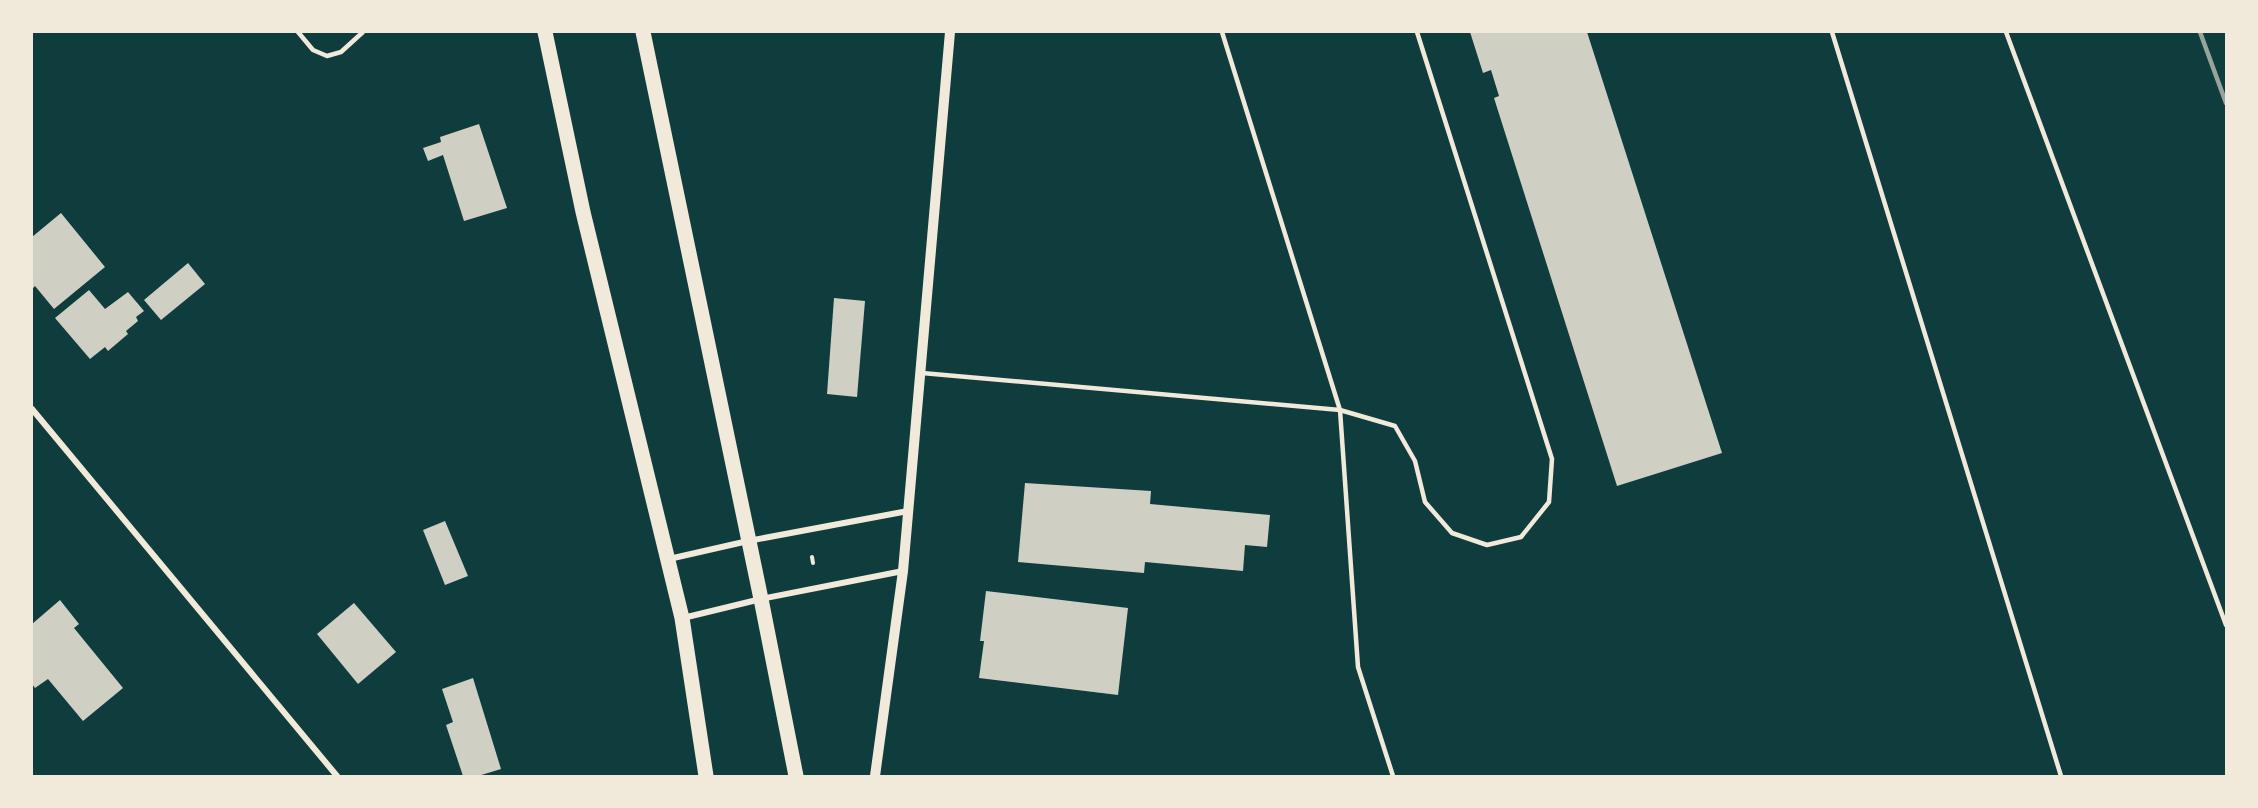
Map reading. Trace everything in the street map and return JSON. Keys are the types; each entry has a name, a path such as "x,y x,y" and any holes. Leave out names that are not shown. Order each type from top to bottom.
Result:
{"main road":[{"path":"545,32 583,213 682,618 706,777"},
{"path":"643,32 796,777"}],"street":[{"path":"875,777 903,571 950,32"},
{"path":"32,409 337,777"},
{"path":"669,559 748,541 909,511"},
{"path":"682,618 761,599 903,571"}],"lane":[{"path":"298,32 313,50 327,56 340,52 363,32"},
{"path":"1222,32 1340,410 1358,668 1393,777"},
{"path":"921,373 1340,410 1395,426 1415,461 1425,502 1452,533 1486,544 1521,537 1549,502 1552,459 1417,32"},
{"path":"1832,32 2061,777"},
{"path":"2006,32 2226,625"}],"path":[{"path":"812,557 813,563"}],"building":[{"path":"1470,32 1587,32 1722,453 1617,486 1494,98 1499,96 1491,70 1483,73"},
{"path":"479,124 507,208 464,221 443,155 428,161 423,148 441,142 440,137"},
{"path":"61,213 105,267 54,309 35,286 32,289 32,237"},
{"path":"188,263 205,284 161,320 144,300"},
{"path":"89,290 105,309 128,292 144,311 136,317 138,321 126,331 128,334 108,351 105,347 90,359 55,318"},
{"path":"834,298 865,301 857,397 827,394"},
{"path":"1025,483 1151,491 1150,504 1270,515 1267,547 1245,545 1243,571 1145,562 1144,573 1018,562"},
{"path":"445,521 468,576 445,585 423,530"},
{"path":"986,591 1128,608 1118,695 979,678 984,641 980,641"},
{"path":"60,600 79,624 74,628 123,688 83,721 48,679 35,688 32,684 32,624"},
{"path":"354,603 396,652 358,684 317,634"},
{"path":"473,678 501,769 478,776 463,776 446,725 453,722 442,689"}],"railway":[{"path":"2200,32 2226,103"}]}
